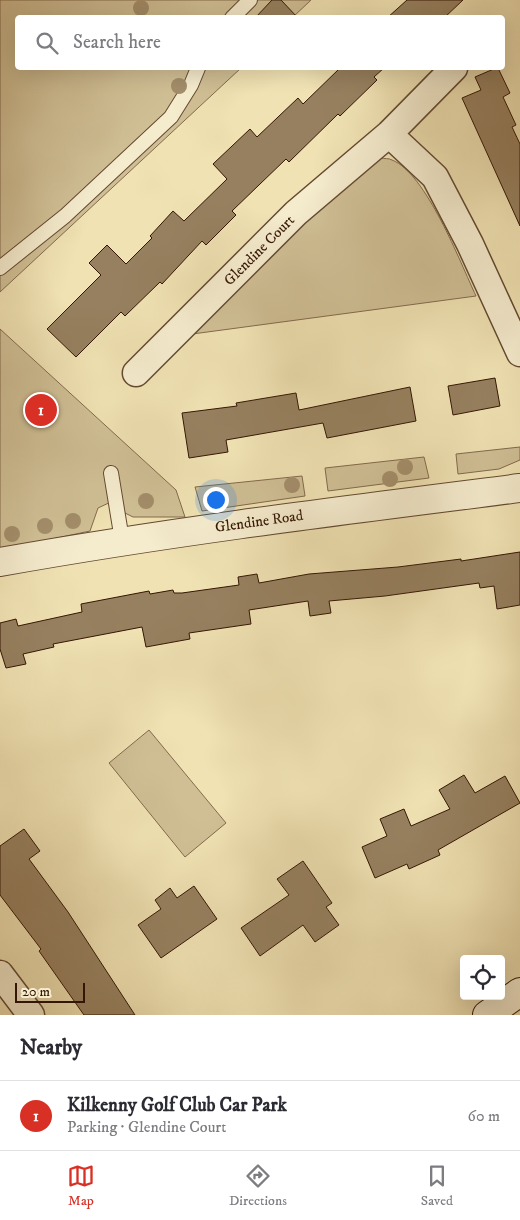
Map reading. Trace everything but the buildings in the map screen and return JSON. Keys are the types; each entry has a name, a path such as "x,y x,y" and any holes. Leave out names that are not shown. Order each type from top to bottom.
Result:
{"street":[{"name":"Glendine Court","path":"136,373 296,213 389,134 452,70"},
{"path":"389,134 435,177 470,244 520,353"},
{"name":"Glendine Road","path":"0,562 122,540 252,521 520,488"},
{"path":"0,974 31,1015"},
{"path":"487,1015 520,992"}],"lane":[{"path":"235,15 250,0"},
{"path":"0,268 65,216 171,117 191,85 197,70"},
{"path":"111,473 122,540"}],"shaded area":[{"path":"0,0 311,0 295,15 15,15 15,70 239,70 0,292"},
{"path":"381,158 391,159 405,168 417,182 441,220 476,296 185,335 287,236 372,163"},
{"path":"0,329 176,490 185,517 133,517 123,512 113,501 98,508 90,531 0,550"},
{"path":"520,447 520,460 499,469 458,474 456,454"},
{"path":"424,457 429,478 328,491 325,468"},
{"path":"302,476 305,496 202,511 195,487"},
{"path":"149,730 226,823 185,857 109,763"}],"place":[{"name":"Kilkenny Golf Club Car Park","path":"41,410"}]}
